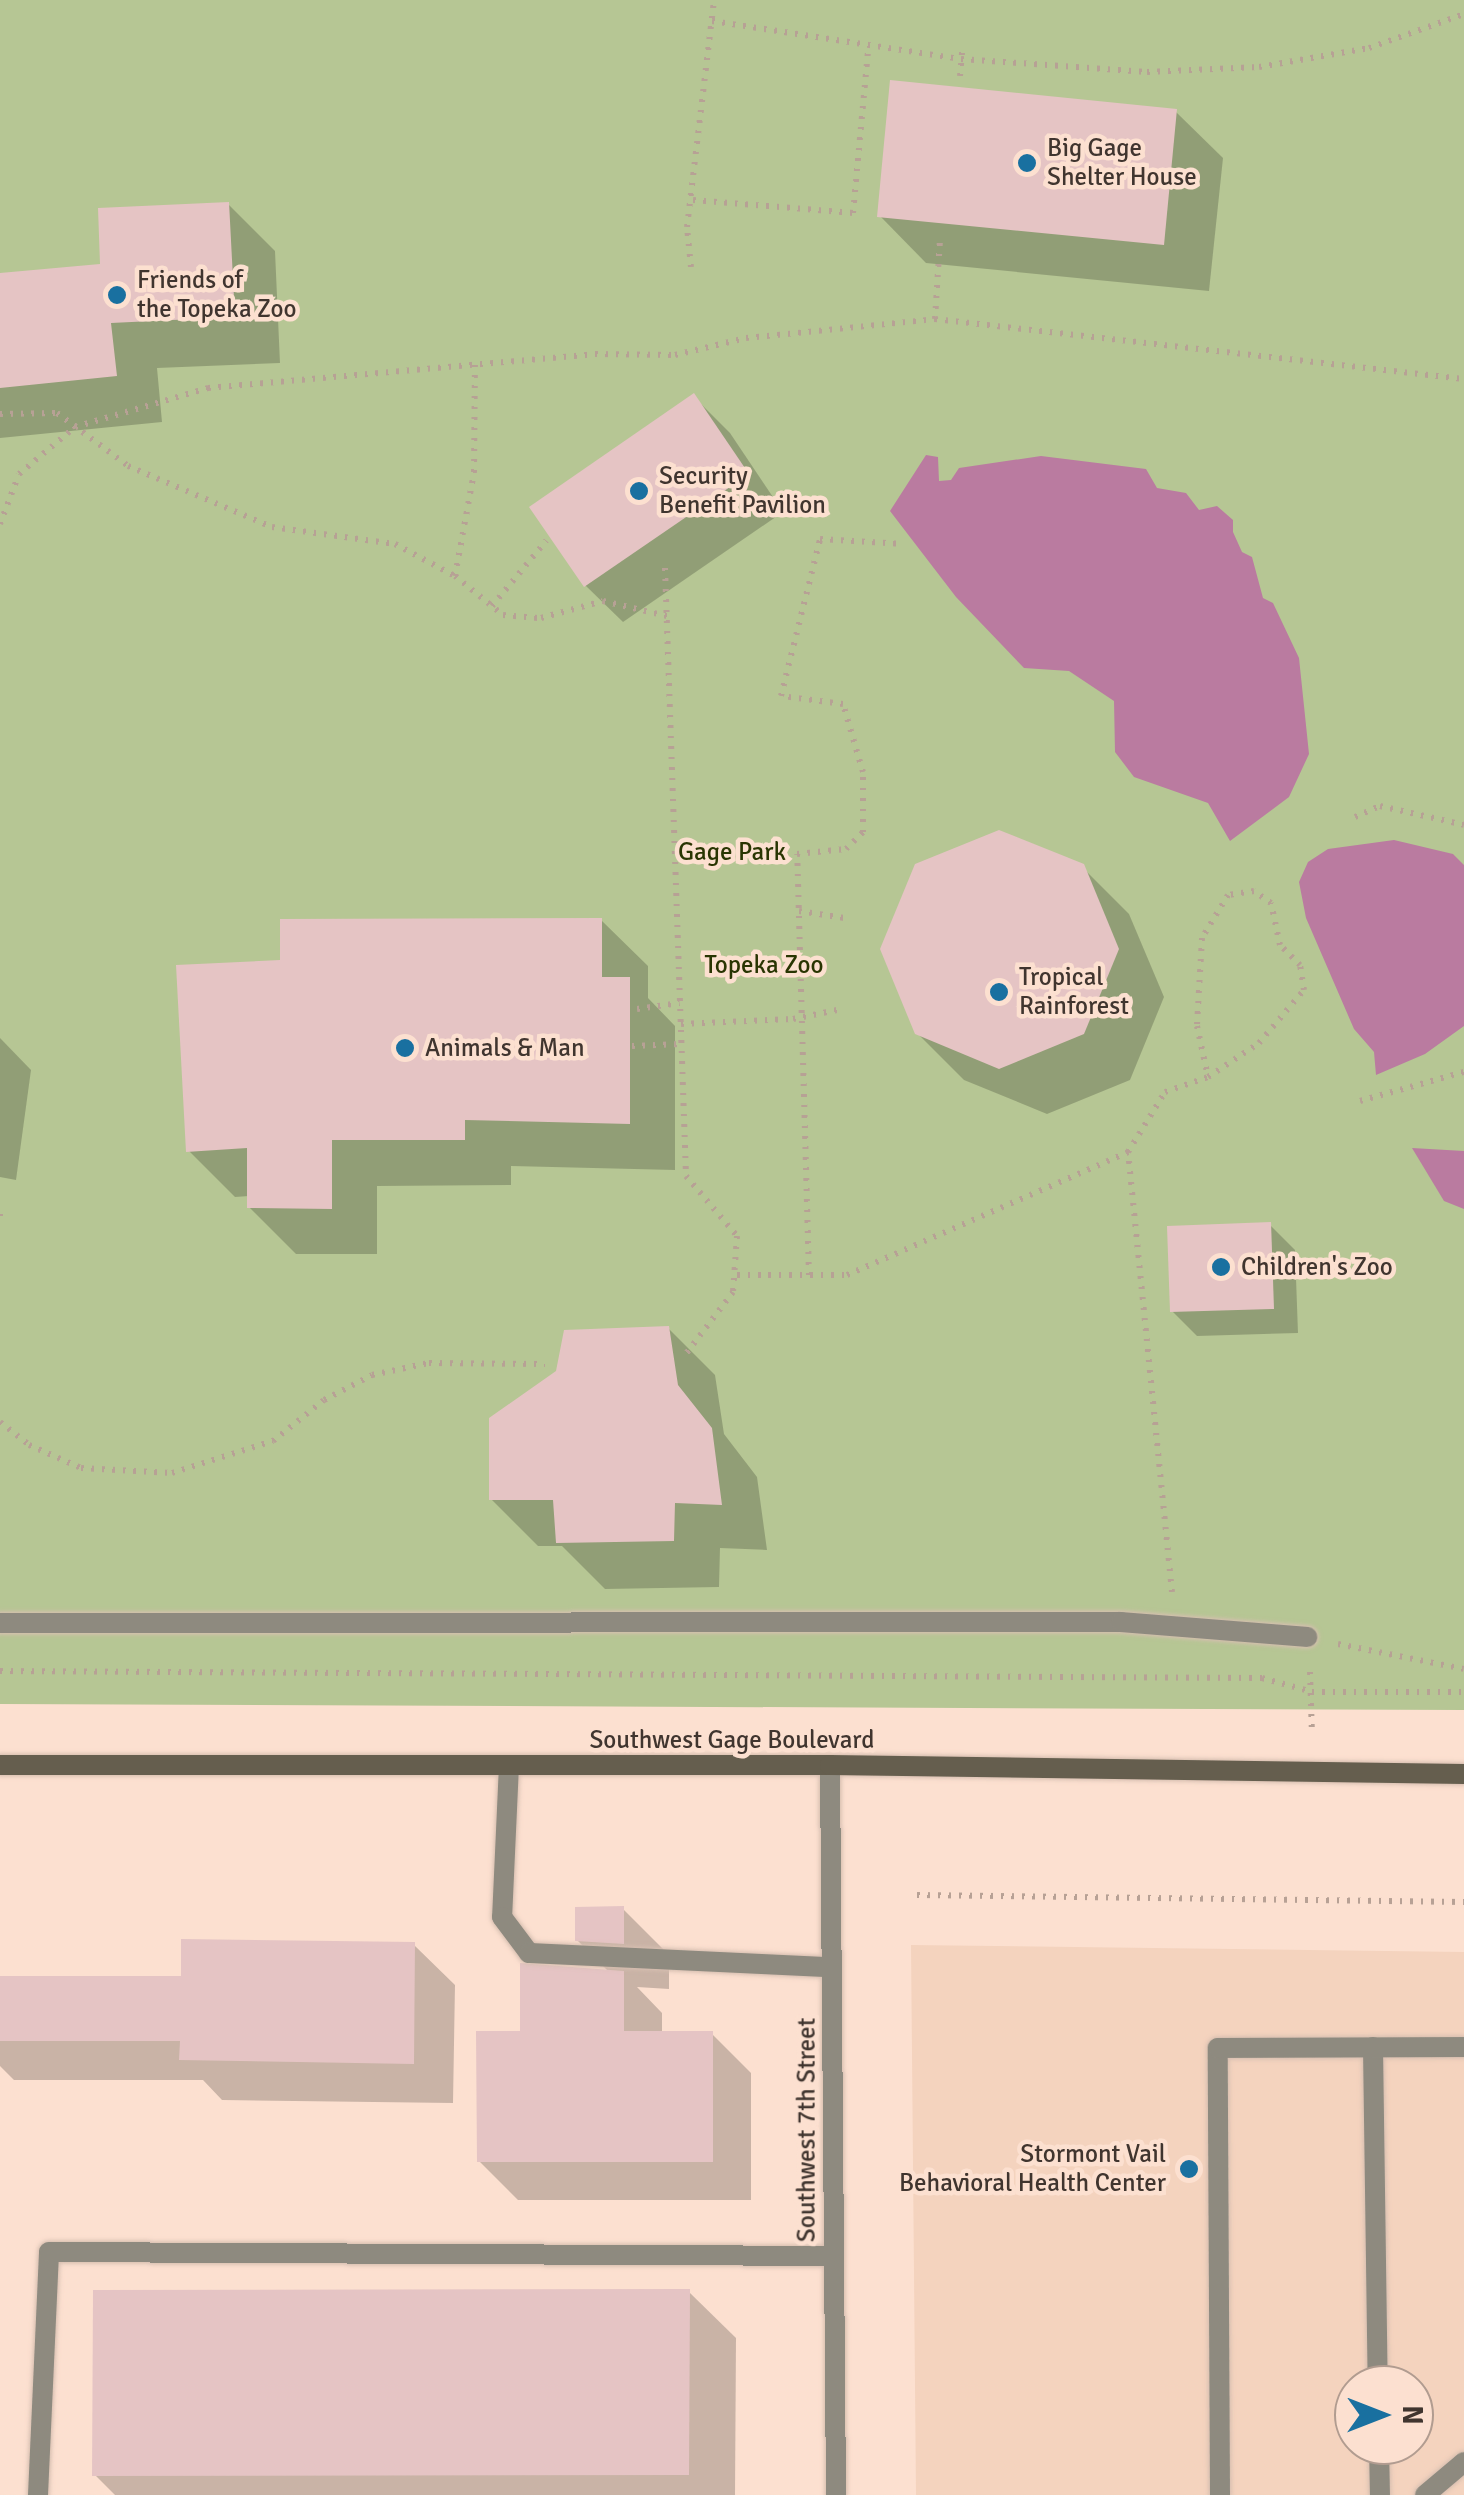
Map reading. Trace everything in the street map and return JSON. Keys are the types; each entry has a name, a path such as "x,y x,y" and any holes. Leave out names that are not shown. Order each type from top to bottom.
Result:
{"main road":[{"name":"Southwest Gage Boulevard","path":"0,1765 830,1765 1464,1774"}],"street":[{"path":"0,1623 544,1620 1176,1626 1307,1637"},
{"path":"509,1765 502,1917 529,1953 831,1967"},
{"name":"Southwest 7th Street","path":"830,1765 836,2495"},
{"path":"1220,2495 1218,2048 1464,2048"},
{"path":"1373,2048 1378,2365"},
{"path":"38,2495 50,2252 832,2256"},
{"path":"1425,2495 1464,2462"},
{"path":"1379,2465 1380,2495"}],"path":[{"path":"691,267 687,227 714,0"},
{"path":"712,20 962,55 1147,72 1259,67 1369,48 1464,14"},
{"path":"693,200 853,213 868,52"},
{"path":"960,76 962,55"},
{"path":"935,319 940,240"},
{"path":"0,524 19,474 75,427 208,388 594,354 676,355 746,338 935,319 1464,379"},
{"path":"455,576 474,472 475,364"},
{"path":"0,414 57,413 128,466 272,528 395,544 455,576 503,616 541,618 570,606 620,602 667,616"},
{"path":"809,1275 797,854 846,849 863,832 863,772 842,704 780,696 820,539 904,544"},
{"path":"492,606 546,541"},
{"path":"665,568 686,1176 736,1236 738,1275 733,1292 685,1354"},
{"path":"1355,818 1380,806 1464,825"},
{"path":"738,1275 847,1275 1128,1152 1166,1092 1208,1077 1259,1043 1304,990 1300,965 1280,945 1271,903 1254,891 1228,895 1202,938 1197,1026 1208,1077"},
{"path":"798,911 844,918"},
{"path":"637,1009 680,1004"},
{"path":"680,1024 801,1017 842,1009"},
{"path":"632,1046 680,1044"},
{"path":"1360,1102 1464,1072"},
{"path":"1128,1152 1176,1626"},
{"path":"0,1422 29,1445 81,1468 172,1473 273,1440 324,1400 372,1375 429,1363 544,1364"},
{"path":"1312,1771 1307,1637 1464,1669"},
{"path":"0,1671 1262,1678 1312,1692 1464,1692"},
{"path":"916,1895 1464,1902"}],"shaded area":[{"path":"926,455 938,457 939,481 951,480 959,468 1041,456 1146,469 1157,488 1186,493 1199,510 1217,506 1233,520 1233,532 1242,552 1252,557 1263,598 1273,603 1299,658 1309,754 1289,797 1230,841 1208,803 1134,777 1115,752 1114,701 1069,671 1024,668 956,597 890,511"},
{"path":"1394,840 1453,854 1464,865 1464,1026 1425,1054 1376,1075 1374,1052 1354,1029 1306,918 1299,882 1308,862 1328,849"},
{"path":"1412,1148 1464,1151 1464,1209 1444,1201"},
{"name":"Stormont Vail Behavioral Health Center","path":"911,1945 1464,1952 1464,2495 916,2495"}],"green space":[{"name":"Topeka Zoo","path":"0,0 1464,0 1464,1710 0,1704"}],"building":[{"name":"Big Gage Shelter House","path":"890,80 1177,109 1164,245 877,217"},
{"name":"Friends of the Topeka Zoo","path":"229,202 235,317 111,323 117,376 0,388 0,273 100,264 98,208"},
{"name":"Security Benefit Pavilion","path":"694,393 749,474 584,587 529,507"},
{"name":"Tropical Rainforest","path":"999,830 1084,864 1119,949 1084,1034 999,1069 915,1034 880,949 915,864"},
{"name":"Animals & Man","path":"602,918 602,977 630,977 630,1124 465,1120 465,1140 332,1140 332,1209 247,1208 247,1148 186,1152 176,965 280,960 280,919"},
{"name":"Children's Zoo","path":"1271,1222 1274,1309 1170,1312 1167,1226"},
{"path":"669,1326 678,1385 712,1428 722,1505 675,1503 674,1541 556,1543 553,1500 489,1500 489,1418 556,1371 564,1330"},
{"path":"624,1906 624,1944 575,1941 575,1907"},
{"path":"181,1939 415,1942 414,2064 179,2060 180,2041 0,2041 0,1976 181,1976"},
{"path":"520,1963 624,1971 624,2031 713,2031 713,2162 477,2162 476,2031 520,2031"},
{"path":"690,2289 689,2475 92,2476 93,2290"}],"place":[{"name":"Big Gage Shelter House","path":"1027,163"},
{"name":"Friends of the Topeka Zoo","path":"117,295"},
{"name":"Security Benefit Pavilion","path":"639,491"},
{"name":"Tropical Rainforest","path":"999,992"},
{"name":"Animals & Man","path":"405,1048"},
{"name":"Children's Zoo","path":"1221,1267"},
{"name":"Stormont Vail Behavioral Health Center","path":"1189,2169"}],"park label":[{"name":"Gage Park","path":"732,852"}]}
